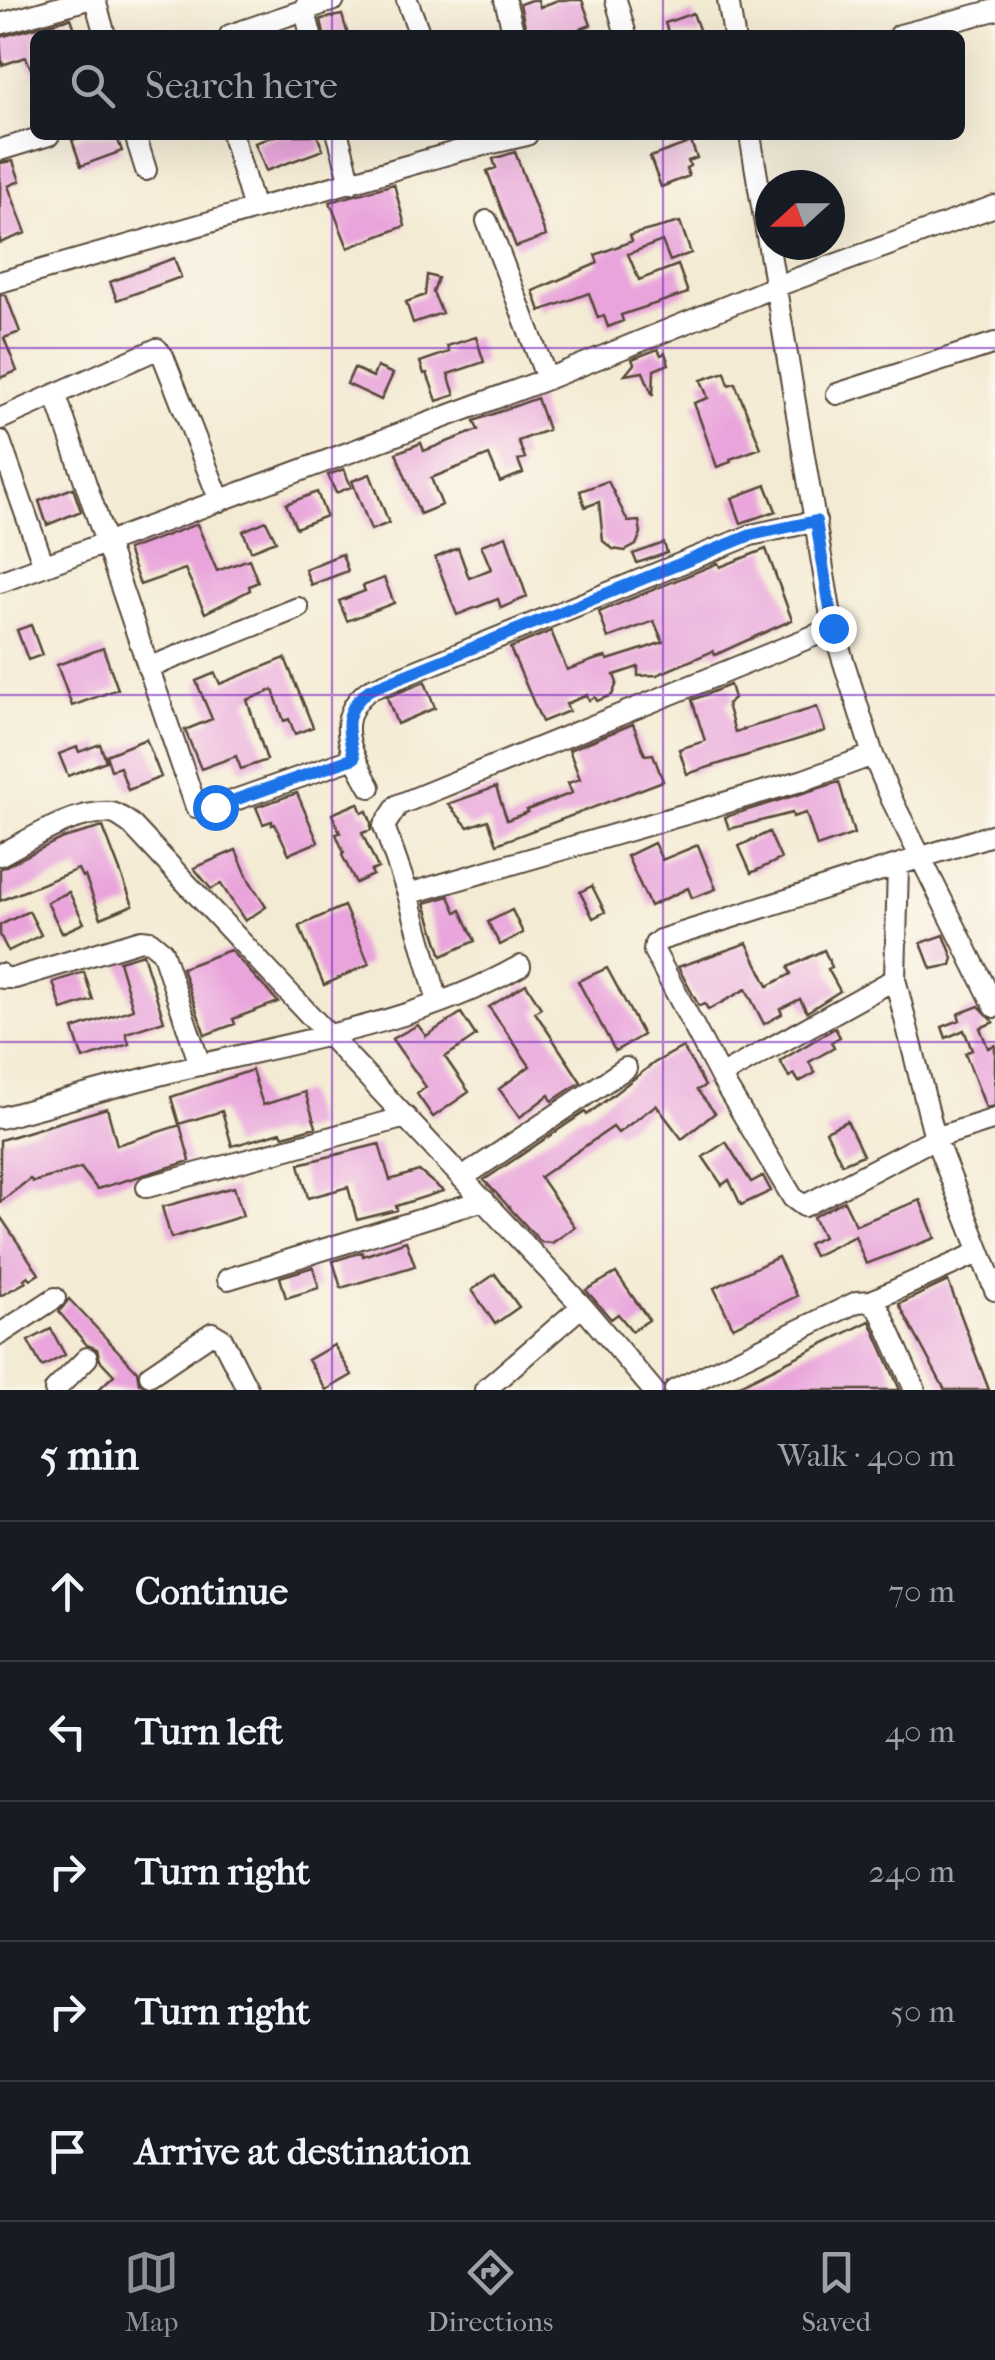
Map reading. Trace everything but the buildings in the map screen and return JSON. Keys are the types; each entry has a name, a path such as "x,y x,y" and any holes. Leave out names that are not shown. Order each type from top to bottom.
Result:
{"street":[{"path":"0,24 84,0"},
{"path":"95,0 104,30"},
{"path":"244,30 334,0"},
{"path":"407,0 418,30"},
{"path":"504,0 513,30"},
{"path":"616,0 625,30"},
{"path":"728,0 733,30"},
{"path":"304,8 310,30"},
{"path":"919,30 995,10"},
{"path":"0,150 32,140"},
{"path":"136,140 146,170"},
{"path":"233,140 254,210"},
{"path":"339,140 350,182"},
{"path":"751,140 833,628 874,755 919,856 995,1007"},
{"path":"0,282 350,182 459,142"},
{"path":"0,582 547,379 774,287 993,214"},
{"path":"487,221 547,379"},
{"path":"836,394 995,343"},
{"path":"0,419 157,348 220,501"},
{"path":"56,396 196,807 215,807 354,758"},
{"path":"0,441 44,566"},
{"path":"370,788 354,758 348,734 349,714 355,701 369,690 751,535 816,521"},
{"path":"148,668 298,608"},
{"path":"438,1002 384,826 398,805 833,628"},
{"path":"408,894 798,782 874,755"},
{"path":"0,855 69,821 114,813 131,824 582,1306 653,1390"},
{"path":"995,834 655,944 656,960 720,1076 794,1198 804,1206 935,1138 995,1118"},
{"path":"898,866 895,979 935,1138 995,1290"},
{"path":"0,974 3,978 15,978 150,940 162,951 200,1065"},
{"path":"0,1118 329,1035 481,988 520,966"},
{"path":"720,1076 895,979"},
{"path":"462,1178 626,1068"},
{"path":"147,1187 406,1117"},
{"path":"228,1279 484,1200"},
{"path":"675,1390 857,1302 871,1300 980,1252"},
{"path":"0,1334 55,1298"},
{"path":"871,1300 881,1313 914,1390"},
{"path":"485,1390 582,1306"},
{"path":"150,1374 212,1332 222,1339 248,1390"},
{"path":"55,1390 87,1358"}],"route":[{"path":"215,807 354,758 348,734 349,714 355,701 369,690 751,535 816,521 833,628"}]}
